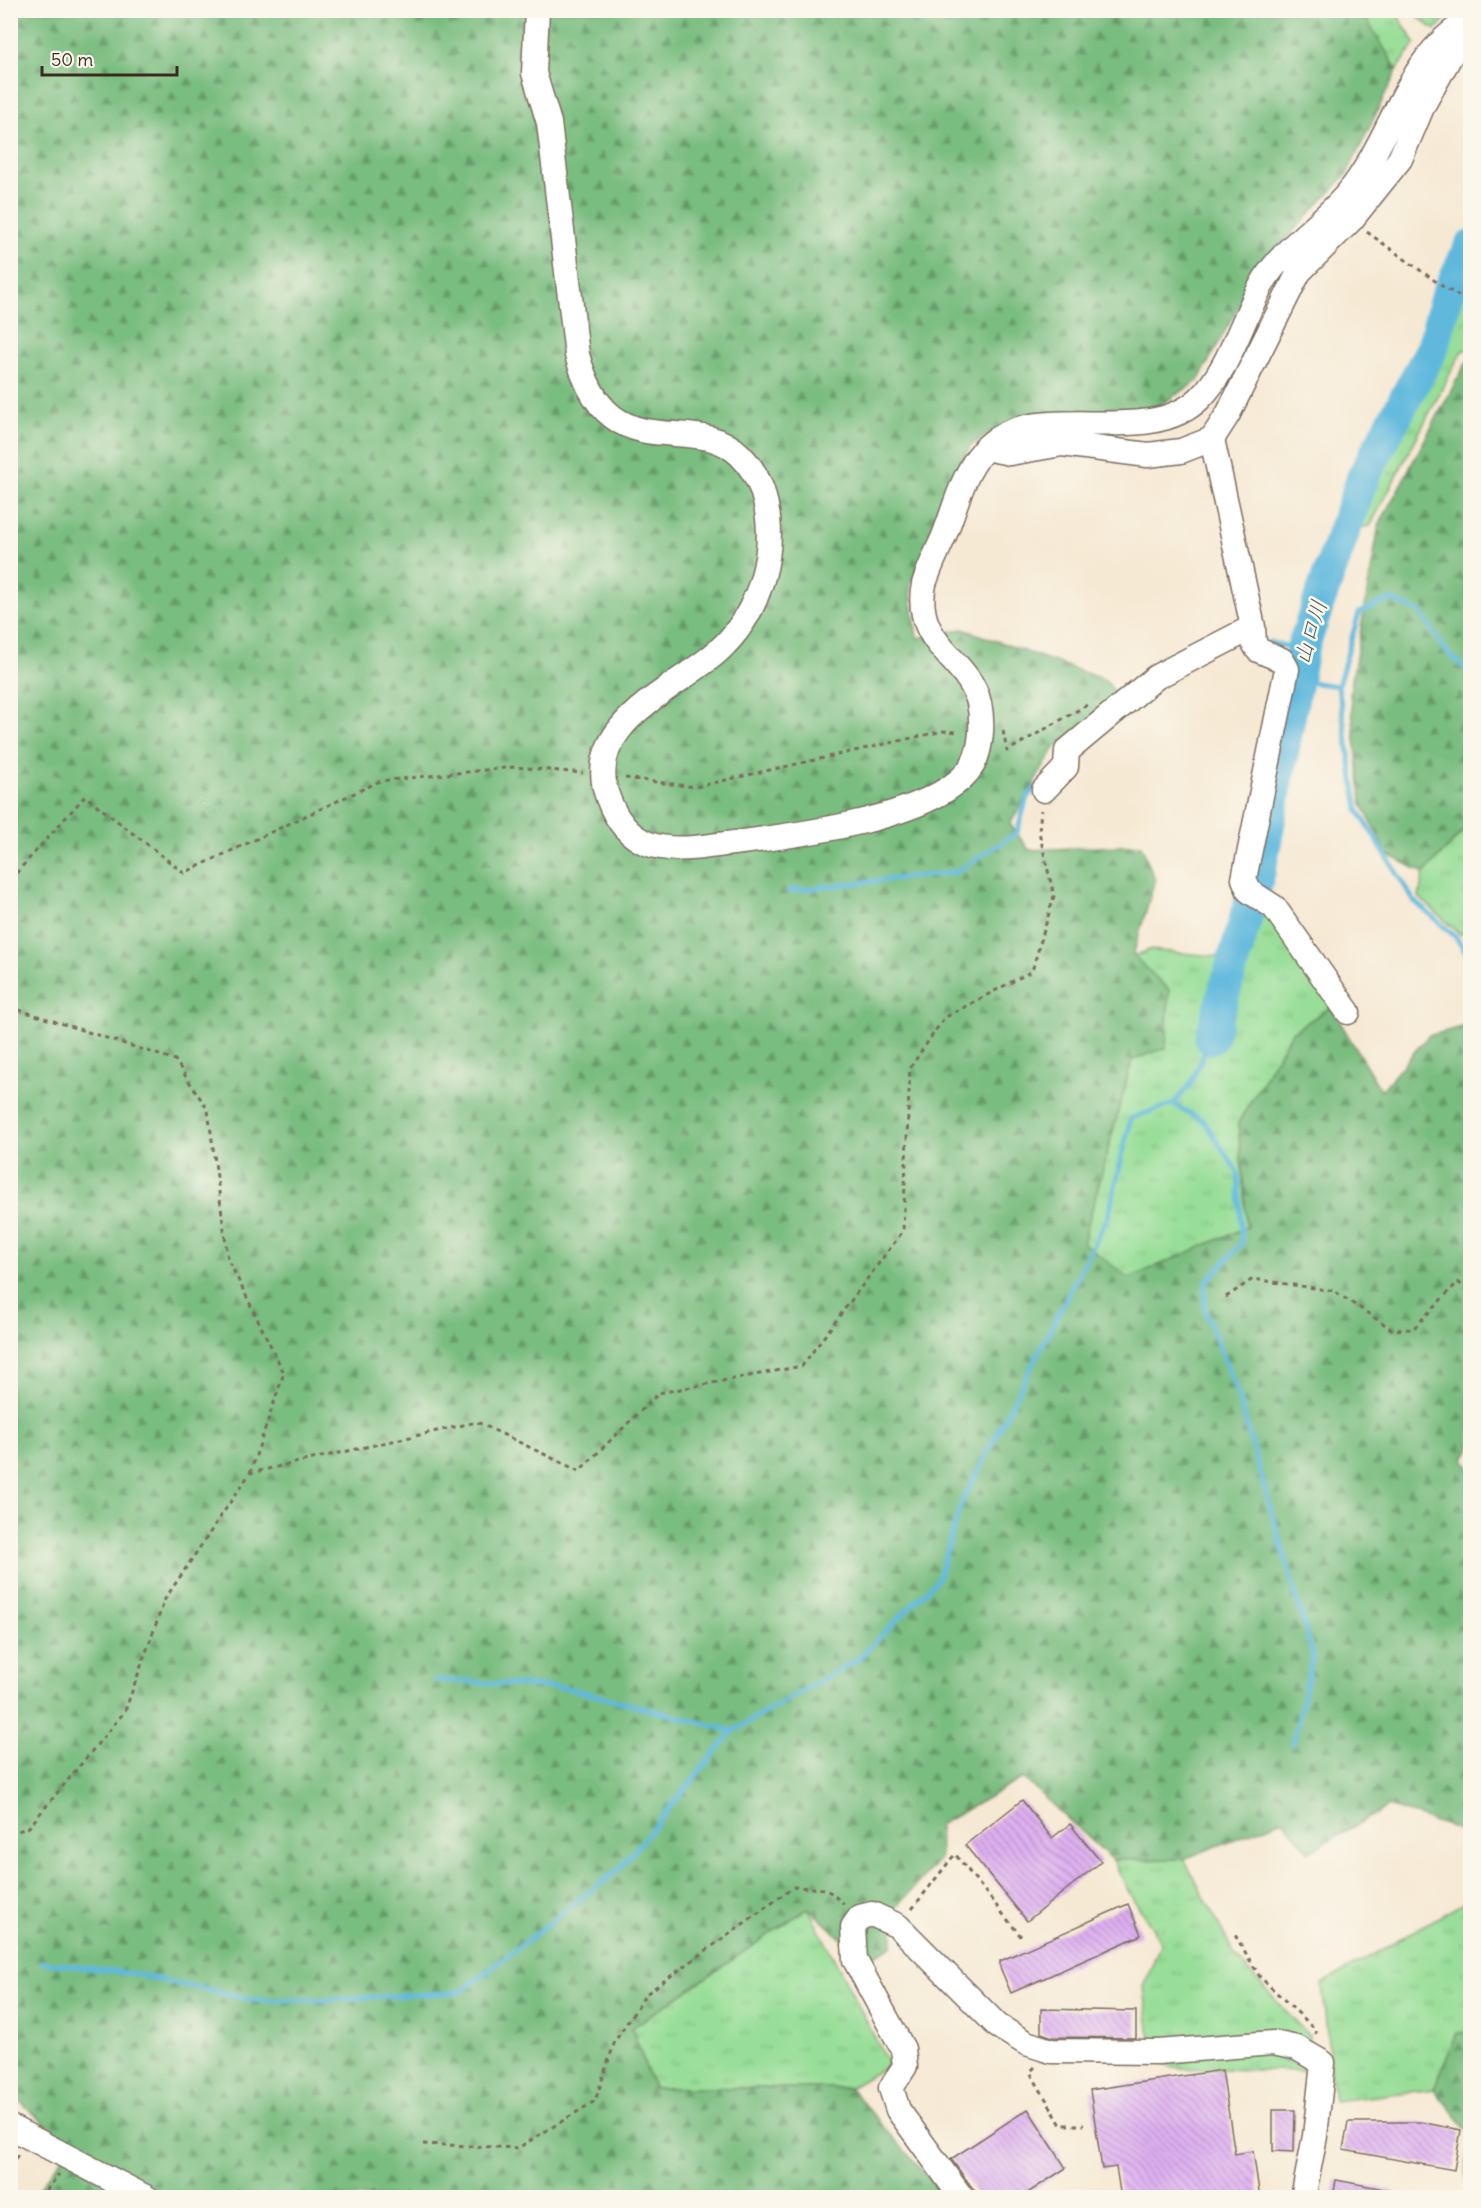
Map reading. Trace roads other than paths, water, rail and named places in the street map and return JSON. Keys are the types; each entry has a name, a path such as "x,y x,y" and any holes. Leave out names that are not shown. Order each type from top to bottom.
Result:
{"street":[{"path":"537,10 534,72 549,123 577,355 583,377 596,399 612,417 628,425 646,432 712,437 730,445 751,466 762,491 769,536 765,570 747,616 719,650 636,712 615,735 604,755 603,775 608,798 620,821 635,838 650,846 684,850 791,836 874,818 926,801 956,784 974,762 992,731 970,678 936,641 924,617 922,589 970,471 985,448 1006,435 1034,425 1141,422 1170,417 1194,404 1212,385 1265,279 1280,259 1330,212 1358,181 1416,73 1436,46 1464,24"},
{"path":"985,448 1010,453 1062,444 1148,455 1181,451 1212,439 1228,414 1299,272 1351,220 1400,159 1464,24"},
{"path":"1212,439 1253,627 1254,643 1258,650 1282,660 1287,669 1245,879 1256,895 1274,907 1348,1012"},
{"path":"1044,790 1066,767 1067,751 1156,677 1253,627"},
{"path":"962,2198 898,2110 891,2088 905,2066 903,2049 855,1960 853,1927 860,1917 872,1914 898,1926 998,2026 1026,2043 1051,2051 1158,2052 1273,2043 1297,2048 1323,2063 1315,2136 1303,2198"},
{"path":"10,2127 147,2198"}],"waterway":[{"name":"山口川","path":"1211,1038 1260,869 1302,650 1363,477 1433,347 1446,298 1470,247"},
{"path":"1338,686 1359,613 1390,599 1420,612 1445,650 1470,673"},
{"path":"1269,642 1302,650"},
{"path":"1295,680 1338,686 1358,810 1414,901 1456,937 1470,960"},
{"path":"788,891 956,872 1017,833 1027,797 1036,787"},
{"path":"42,1962 134,1974 254,2000 326,2000 461,1992 619,1869 733,1731 858,1659 938,1579 961,1504 1108,1217 1131,1118 1173,1104 1190,1085 1211,1038"},
{"path":"1173,1104 1204,1121 1238,1173 1242,1243 1205,1283 1205,1310 1237,1392 1313,1655 1293,1743"},
{"path":"436,1680 567,1688 733,1731"}]}
